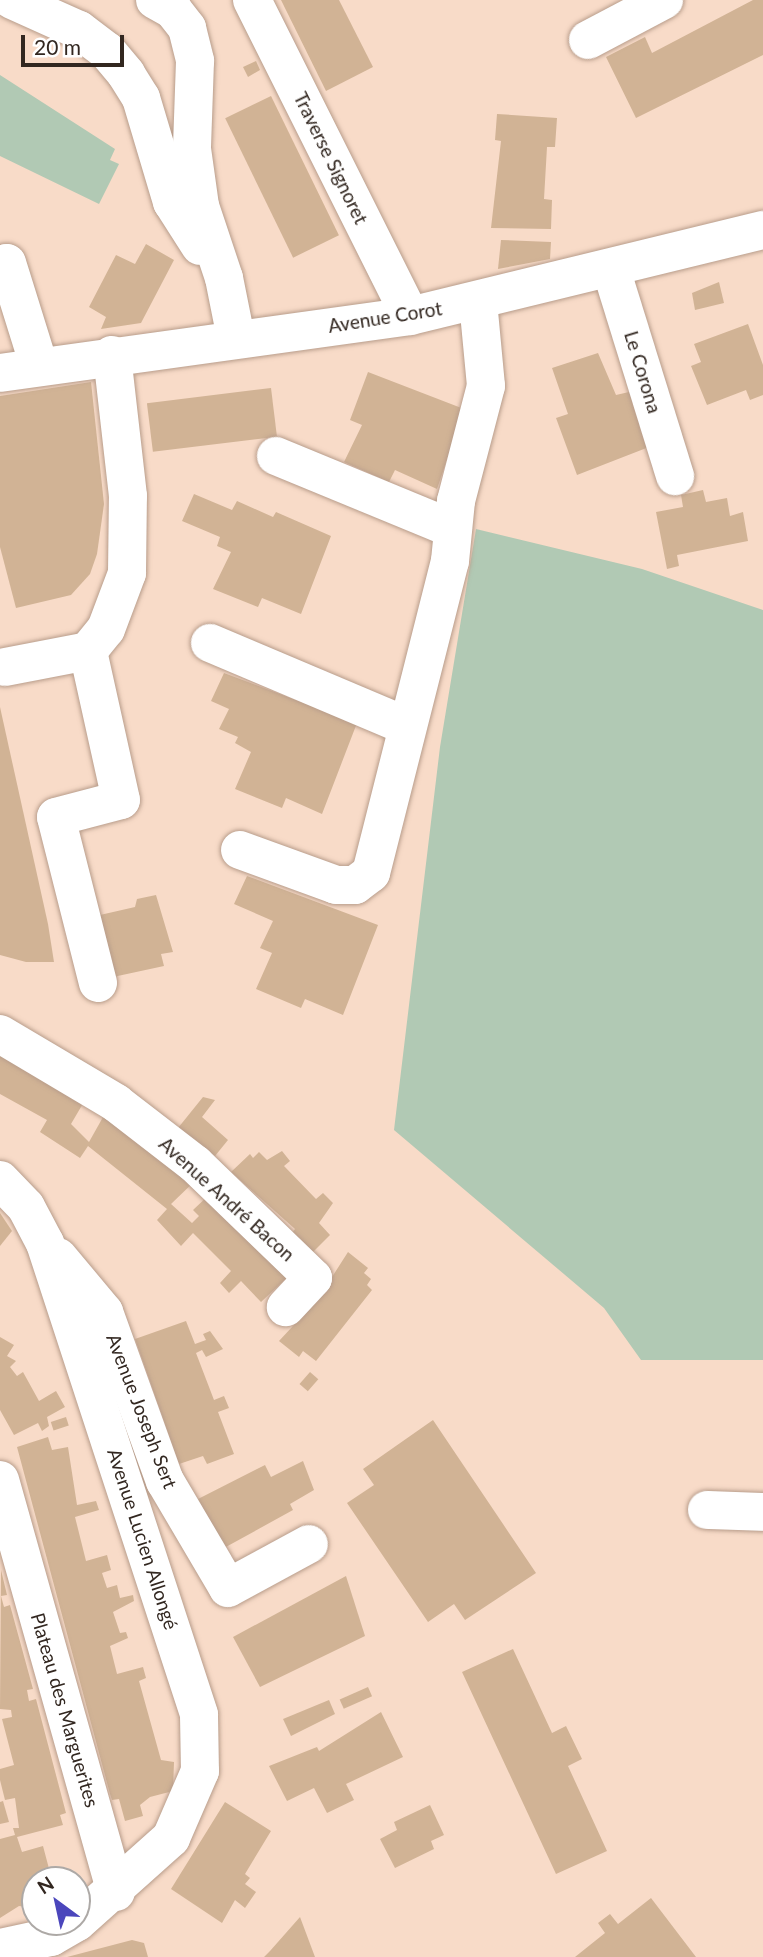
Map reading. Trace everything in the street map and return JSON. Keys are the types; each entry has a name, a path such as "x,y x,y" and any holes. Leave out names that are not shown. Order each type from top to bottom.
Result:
{"street":[{"path":"12,0 79,30 107,51 141,98 172,202 190,238 215,258"},
{"path":"155,0 173,10 187,28 195,61 192,149 215,258 236,338"},
{"name":"Traverse Signoret","path":"252,0 410,316"},
{"path":"588,40 664,0"},
{"name":"Avenue Corot","path":"0,373 112,355 410,316 763,230"},
{"path":"0,265 8,263 39,366"},
{"name":"Le Corona","path":"611,269 675,476"},
{"path":"240,850 336,885 355,885 371,873 404,724 450,561 453,529 486,386 478,301"},
{"path":"5,667 88,651 106,629 127,573 128,496 112,355"},
{"path":"276,456 453,529"},
{"path":"210,643 404,724"},
{"path":"88,651 121,800 56,817 98,983"},
{"name":"Avenue André Bacon","path":"0,1034 117,1103 195,1164 313,1278 286,1307"},
{"name":"Avenue Lucien Allongé","path":"0,1180 26,1207 46,1242 199,1715 200,1771 188,1804 171,1838 116,1892"},
{"name":"Avenue Joseph Sert","path":"46,1242 104,1312 165,1481 228,1588 309,1544"},
{"name":"Plateau des Marguerites","path":"0,1480 116,1892"},
{"path":"707,1510 763,1512"},
{"path":"91,1911 116,1892"},
{"path":"0,1948 53,1936"}],"green space":[{"path":"0,75 115,149 110,160 119,164 99,204 0,156"},
{"path":"476,529 642,569 763,610 763,1360 641,1360 604,1308 394,1130 440,747"}],"building":[{"path":"281,0 339,0 373,67 326,91"},
{"path":"753,0 763,0 763,55 636,118 606,57 645,37 652,53"},
{"path":"256,61 260,70 248,77 243,67"},
{"path":"271,96 339,235 293,258 225,118"},
{"path":"497,114 557,118 555,147 547,147 544,199 552,200 551,229 491,228 501,141 495,140"},
{"path":"501,240 551,242 550,259 498,269"},
{"path":"146,244 174,260 141,323 101,329 106,317 89,307 116,255 135,264"},
{"path":"719,282 724,303 695,310 692,293"},
{"path":"748,324 763,365 763,395 750,400 746,390 707,405 691,366 701,362 694,344"},
{"path":"598,353 616,395 629,392 649,447 577,475 556,418 568,414 552,368"},
{"path":"368,372 464,409 437,489 395,470 389,482 344,462 362,425 350,420"},
{"path":"91,382 104,504 97,554 90,574 71,595 16,608 0,547 0,396"},
{"path":"271,388 277,437 153,452 147,403"},
{"path":"703,490 706,502 727,498 730,516 743,512 748,541 677,555 679,566 667,569 656,512 683,507 681,495"},
{"path":"194,494 232,510 237,501 273,517 276,512 331,536 301,614 262,598 258,607 213,589 231,552 217,546 220,537 182,521"},
{"path":"224,673 357,723 322,814 286,798 282,808 235,789 251,752 235,743 238,737 219,729 229,709 211,701"},
{"path":"0,707 54,962 26,962 0,955"},
{"path":"247,876 378,925 343,1015 305,999 301,1008 256,989 272,953 260,948 273,921 234,904"},
{"path":"156,895 173,952 161,954 164,966 113,977 100,915 135,907 137,899"},
{"path":"0,1047 88,1095 71,1124 89,1142 107,1110 197,1179 171,1204 192,1223 199,1216 193,1210 211,1193 291,1274 261,1302 241,1281 229,1293 220,1283 231,1271 193,1233 181,1246 157,1220 167,1209 88,1146 80,1158 40,1132 47,1120 0,1094"},
{"path":"203,1097 215,1100 202,1117 228,1140 215,1156 178,1128"},
{"path":"282,1151 290,1161 284,1166 316,1199 323,1193 333,1203 319,1223 330,1235 312,1253 292,1233 295,1229 231,1172 250,1154 253,1158 259,1152 267,1160"},
{"path":"0,1213 12,1231 0,1246"},
{"path":"348,1252 368,1268 364,1273 371,1279 367,1285 372,1290 316,1361 303,1351 299,1357 279,1341 318,1299"},
{"path":"186,1321 195,1344 206,1340 203,1334 210,1331 223,1349 206,1357 202,1350 196,1353 214,1400 224,1396 229,1408 218,1412 234,1454 207,1464 203,1456 179,1464 135,1339"},
{"path":"0,1337 14,1345 7,1356 16,1361 10,1367 17,1376 23,1372 39,1401 56,1391 65,1407 47,1417 49,1426 42,1431 38,1423 14,1435 0,1410"},
{"path":"310,1372 318,1379 308,1391 300,1384"},
{"path":"66,1417 69,1426 54,1431 51,1422"},
{"path":"433,1420 536,1573 465,1620 454,1604 428,1622 347,1503 374,1485 363,1469"},
{"path":"48,1437 52,1450 68,1447 77,1505 96,1501 99,1510 75,1517 86,1561 107,1555 111,1570 102,1573 107,1588 117,1585 120,1598 133,1595 134,1601 113,1612 120,1633 126,1632 128,1638 110,1646 117,1674 143,1667 146,1678 139,1681 161,1760 174,1762 173,1791 150,1797 140,1805 143,1816 125,1821 119,1799 112,1800 110,1794 17,1447"},
{"path":"303,1461 314,1490 290,1504 293,1510 224,1548 198,1499 265,1465 271,1477"},
{"path":"1,1570 7,1595 1,1596 4,1607 10,1605 33,1689 27,1690 29,1701 36,1699 66,1813 60,1815 63,1825 17,1837 22,1852 43,1846 48,1866 21,1866 21,1906 0,1918 0,1839 15,1835 13,1828 19,1828 15,1798 5,1800 0,1780 0,1769 14,1765 2,1719 12,1717 11,1710 0,1709"},
{"path":"346,1576 365,1636 260,1687 233,1637"},
{"path":"513,1649 552,1733 566,1726 582,1759 568,1766 607,1851 556,1874 462,1672"},
{"path":"368,1687 372,1696 344,1709 340,1700"},
{"path":"329,1700 335,1714 291,1736 283,1719"},
{"path":"381,1712 403,1757 346,1784 354,1800 327,1813 314,1788 287,1801 269,1766 317,1747 319,1751"},
{"path":"3,1801 9,1822 0,1824 0,1802"},
{"path":"225,1802 271,1831 245,1874 250,1878 245,1884 256,1892 245,1908 235,1900 222,1923 171,1889"},
{"path":"430,1805 444,1835 431,1841 434,1849 395,1868 380,1839 397,1830 394,1822"},
{"path":"651,1898 696,1957 575,1957 605,1933 598,1923 610,1914 618,1924"},
{"path":"300,1917 315,1957 264,1957 270,1951"},
{"path":"132,1940 144,1943 148,1957 67,1957"}]}
